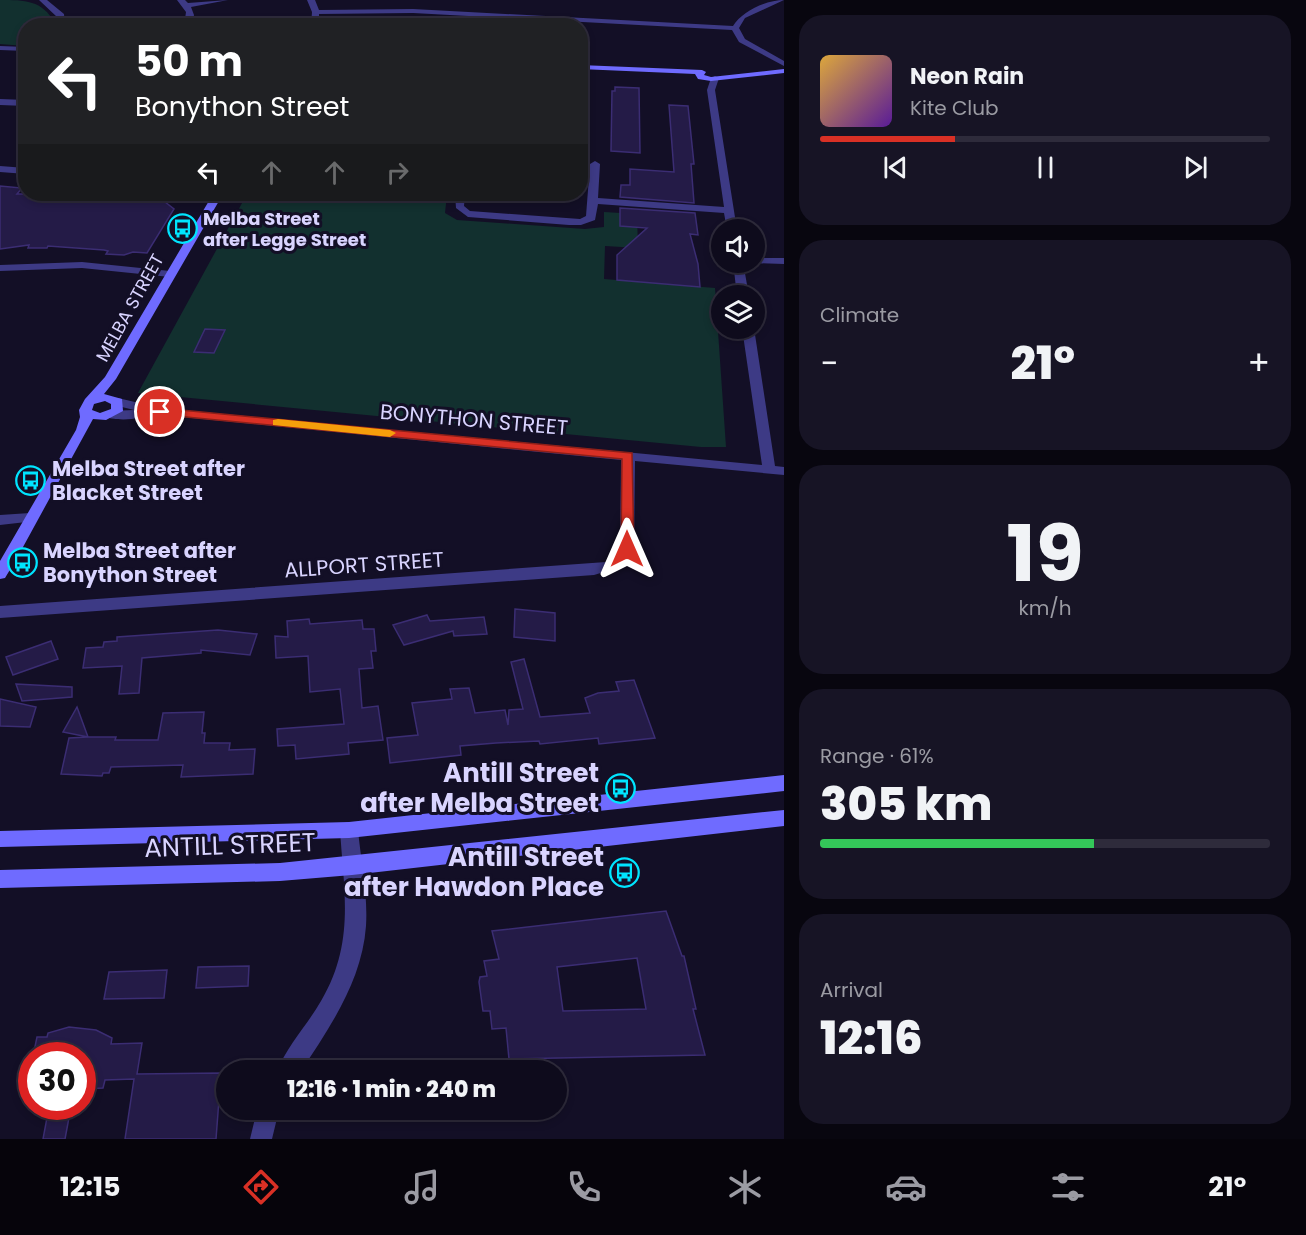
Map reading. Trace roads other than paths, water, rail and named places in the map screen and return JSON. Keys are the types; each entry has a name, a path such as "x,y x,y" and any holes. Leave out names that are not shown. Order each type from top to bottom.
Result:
{"street":[{"path":"43,0 61,18"},
{"path":"190,18 191,15 184,2 224,0"},
{"path":"311,0 316,12 316,18"},
{"path":"413,11 417,0"},
{"path":"735,28 742,17 780,0"},
{"path":"316,12 413,11 546,18"},
{"path":"588,20 735,28"},
{"path":"735,28 742,40 784,64"},
{"path":"0,48 18,49"},
{"path":"588,66 708,76 784,70"},
{"path":"708,76 730,219"},
{"path":"0,102 18,103"},
{"path":"459,201 461,211 468,214 581,222 591,218 595,164"},
{"path":"0,170 18,171"},
{"name":"MELBA STREET","path":"0,574 79,435 87,418 88,408 110,379 214,201"},
{"path":"593,201 729,210"},
{"path":"765,261 784,261"},
{"path":"0,268 82,265 170,273"},
{"path":"750,339 769,469"},
{"name":"MELBA STREET","path":"110,379 117,401"},
{"path":"105,397 117,401 117,411 108,416 96,417 88,408 105,397"},
{"name":"BONYTHON STREET","path":"117,401 160,412 784,471"},
{"name":"BONYTHON STREET","path":"108,416 160,412"},
{"name":"MELBA STREET","path":"79,435 108,416"},
{"name":"ALLPORT STREET","path":"0,612 594,570 616,566 624,558 627,549 628,456"},
{"path":"0,520 30,518"},
{"name":"ANTILL STREET","path":"0,839 348,830 784,783"},
{"name":"ANTILL STREET","path":"0,879 258,873 351,867 784,819"},
{"path":"295,1060 339,992 354,940 356,897 348,830"},
{"path":"261,1139 266,1120"}],"place":[{"name":"Melba Street after Legge Street","path":"182,229"},
{"name":"Melba Street after Blacket Street","path":"31,481"},
{"name":"Melba Street after Bonython Street","path":"22,563"},
{"name":"Antill Street after Melba Street","path":"620,788"},
{"name":"Antill Street after Hawdon Place","path":"625,872"}]}
